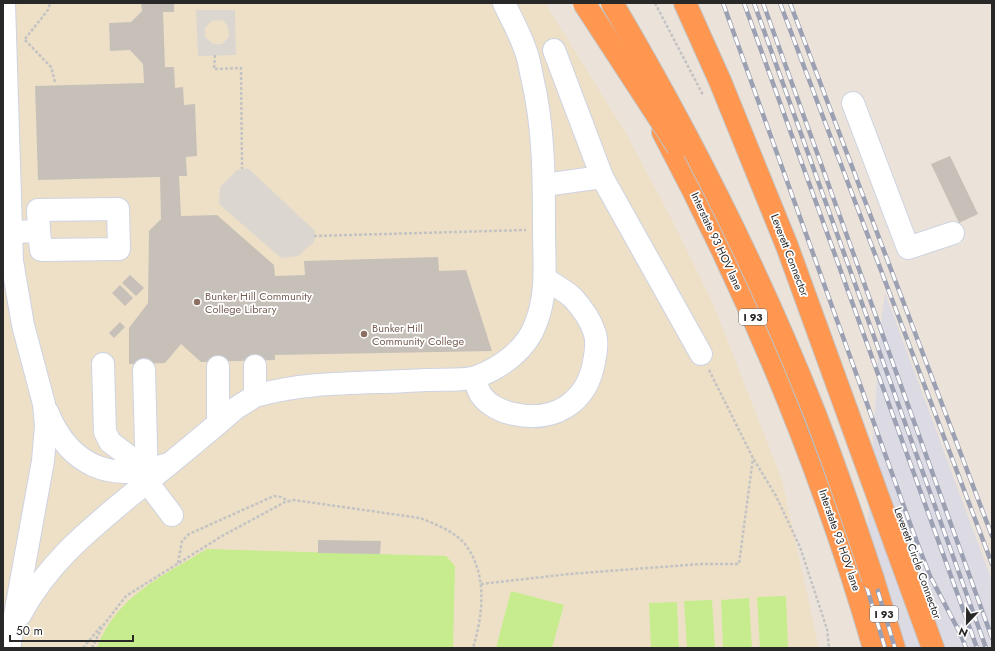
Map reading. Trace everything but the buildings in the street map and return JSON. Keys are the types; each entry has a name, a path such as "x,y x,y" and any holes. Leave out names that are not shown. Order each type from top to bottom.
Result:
{"highway":[{"path":"584,3 713,200"},
{"name":"Interstate 93 HOV lane","path":"590,3 644,96 672,148 751,311 817,474 874,648"},
{"name":"I 93","path":"606,3 656,89 713,200 763,306 809,415 850,526 889,648"},
{"name":"I 93","path":"612,3 661,87 689,140 768,304 835,467 874,579 894,648"},
{"name":"Leverett Connector","path":"685,3 720,81 766,192 885,512"},
{"name":"Leverett Connector","path":"701,3 733,76 801,242 888,478"},
{"name":"Leverett Circle Connector","path":"888,478 948,648"},
{"name":"Leverett Circle Connector","path":"885,512 933,648"}],"lane":[{"path":"4,3 12,261 23,325 44,404 46,426 43,461 10,640"},
{"path":"10,640 33,592 60,557 147,476 172,462 218,423 242,404 255,396 278,390 342,383 377,383 474,378 493,370 513,356 527,340 536,324 546,279 544,156 539,105 526,50 504,3"},
{"path":"554,50 602,177 701,354"},
{"path":"853,103 908,248 953,233"},
{"path":"544,185 602,177"},
{"path":"12,232 39,231"},
{"path":"474,378 481,395 493,406 508,413 524,416 556,412 579,397 586,388 592,374 595,358 595,332 588,319 572,297 546,279"},
{"path":"103,364 105,432 110,442 147,476 172,515"},
{"path":"255,366 255,396"},
{"path":"218,368 218,423"},
{"path":"144,370 147,476"},
{"path":"44,404 62,439 88,464 116,472 147,476"}],"path":[{"path":"25,39 46,14 50,3"},
{"path":"17,39 25,39 51,67 55,82"},
{"path":"215,55 214,69 241,68 242,169"},
{"path":"314,236 544,229"},
{"path":"701,354 753,458 776,496 800,547 827,629 829,648"},
{"path":"481,584 569,574 700,564 739,564 753,458"},
{"path":"178,563 182,541 189,534 274,496 281,497 288,502"},
{"path":"83,648 126,596 257,516 294,500 326,506 405,515 434,524 464,544 475,562 481,584 480,616 473,648"},
{"path":"92,648 108,618"}],"shaded area":[{"name":"Bunker Hill Community College","path":"3,3 545,3 627,135 673,222 714,306 782,480 819,648 3,648"},
{"path":"196,10 235,10 236,55 198,56","holes":["223,20 228,27 229,37 222,44 213,44 205,37 205,28 211,21"]},
{"path":"248,168 315,231 314,242 298,256 281,258 219,204 220,187 237,170"},
{"path":"885,293 992,581 992,648 860,648 880,331"}],"green space":[{"path":"207,549 446,556 455,566 453,648 97,648 105,630 128,601 158,578"},
{"path":"511,591 564,605 552,648 496,648"},
{"path":"786,596 788,648 760,648 757,597"},
{"path":"749,598 752,648 723,648 721,600"},
{"path":"712,600 715,648 687,648 684,601"},
{"path":"677,602 679,648 651,648 649,603"}],"railway":[{"path":"591,3 640,75 684,147 755,291 780,350 855,548 885,648"},
{"path":"613,3 654,68 764,287 789,347 864,545 895,648"},
{"path":"723,3 912,529 930,576 961,635 966,648"},
{"path":"744,3 977,648"},
{"path":"754,3 986,648"},
{"path":"763,3 992,638"},
{"path":"780,3 992,564"},
{"path":"790,3 992,536"}],"place":[{"name":"Bunker Hill Community College Library","path":"197,302"},
{"name":"Bunker Hill Community College","path":"364,334"}]}
